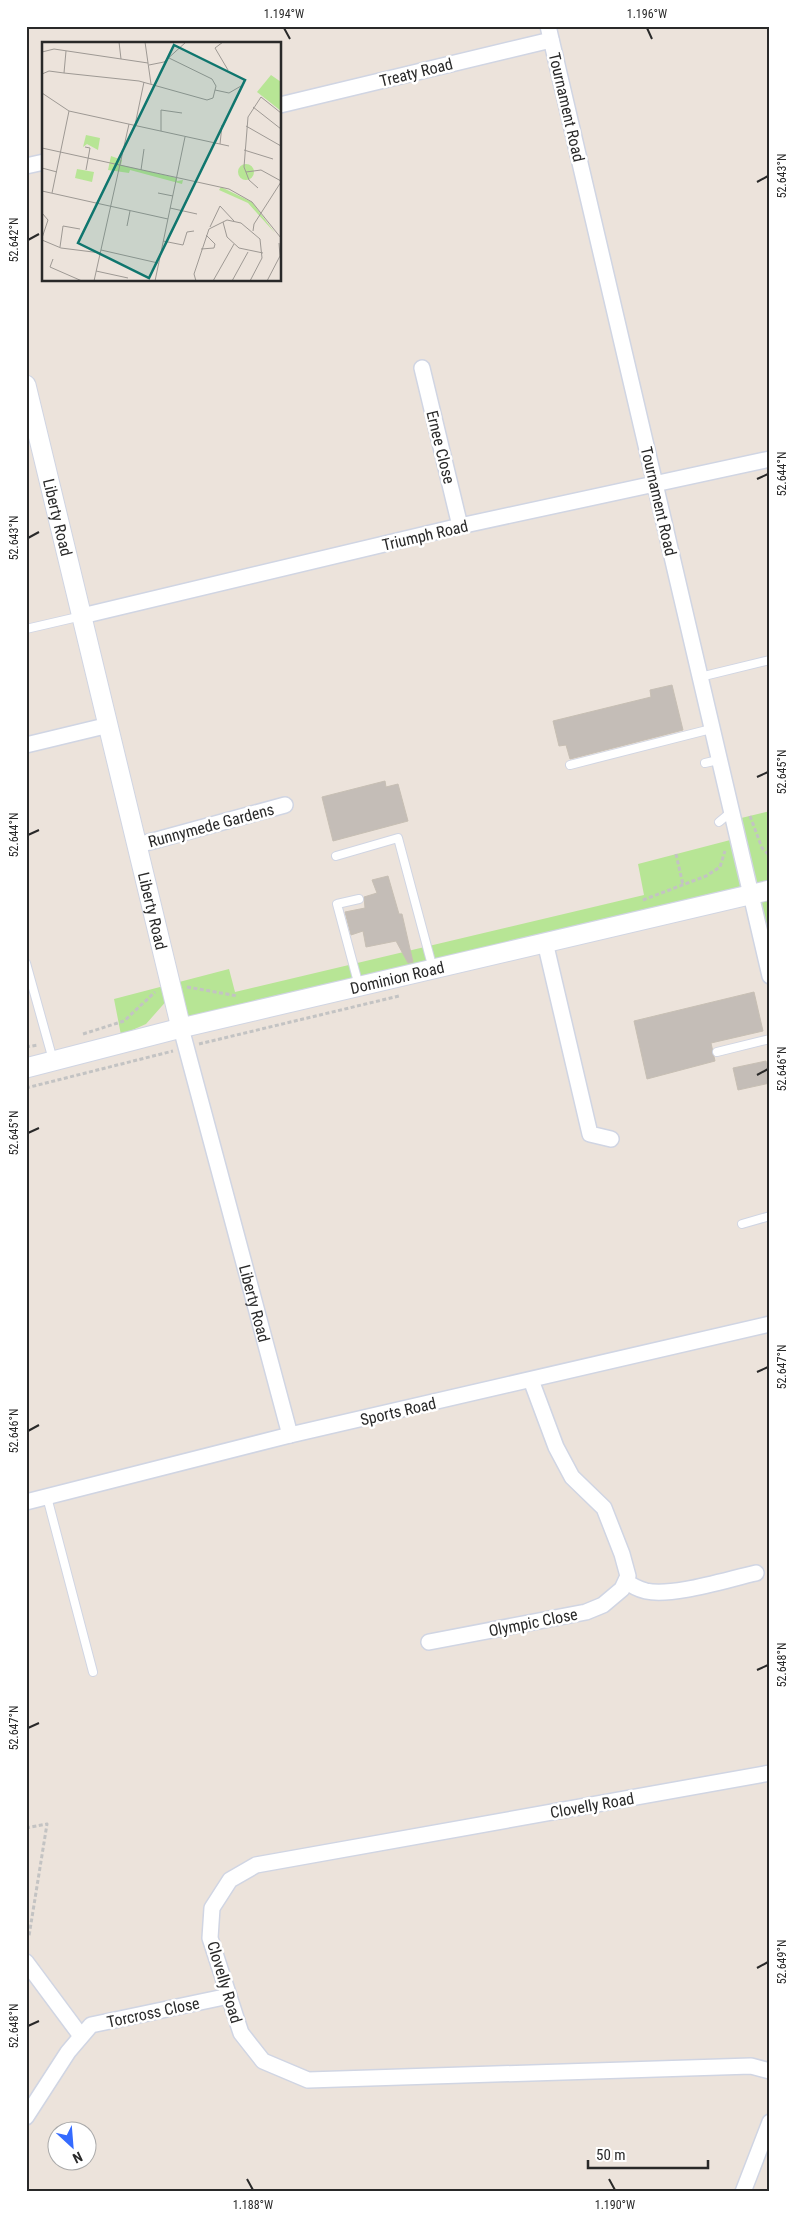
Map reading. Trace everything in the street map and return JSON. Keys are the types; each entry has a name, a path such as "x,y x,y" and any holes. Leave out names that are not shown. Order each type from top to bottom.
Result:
{"street":[{"name":"Treaty Road","path":"281,105 550,33"},
{"name":"Tournament Road","path":"550,33 700,678 711,729 712,761 761,892 755,918 770,976"},
{"path":"26,166 42,162"},
{"name":"Ernee Close","path":"422,368 460,526"},
{"name":"Liberty Road","path":"27,391 172,984 181,1028 290,1435"},
{"name":"Triumph Road","path":"82,616 460,526 770,459"},
{"path":"26,745 109,725"},
{"name":"Runnymede Gardens","path":"138,845 285,805"},
{"name":"Dominion Road","path":"26,1068 181,1028 761,892"},
{"path":"545,942 590,1134 611,1140"},
{"name":"Sports Road","path":"26,1502 290,1435 770,1324"},
{"path":"531,1380 556,1447 572,1477 604,1508 622,1554 628,1576 626,1581 634,1587 647,1592 670,1592 756,1573"},
{"name":"Olympic Close","path":"429,1642 586,1612 603,1605 622,1590 626,1581"},
{"name":"Clovelly Road","path":"770,1773 256,1866 230,1880 212,1908 210,1938 241,2033 263,2060 308,2080 751,2066 770,2071"},
{"path":"26,1962 81,2036"},
{"name":"Torcross Close","path":"26,2117 68,2052 91,2025 229,1996"},
{"path":"743,2192 770,2122"}],"lane":[{"path":"26,628 82,616"},
{"path":"700,678 770,660"},
{"path":"570,765 711,729"},
{"path":"719,822 731,812"},
{"path":"336,856 398,838 432,969"},
{"path":"359,898 337,904 359,986"},
{"path":"26,963 54,1062"},
{"path":"717,1052 770,1039"},
{"path":"742,1224 770,1216"},
{"path":"47,1497 93,1672"}],"path":[{"path":"750,816 762,848 770,856"},
{"path":"635,902 706,876 720,867 725,849"},
{"path":"676,854 683,886"},
{"path":"77,1036 124,1021 156,991 172,984 238,996 247,994"},
{"path":"26,1088 407,994"},
{"path":"26,1047 48,1042"},
{"path":"26,1828 48,1824 29,1936 26,1938"}],"green space":[{"path":"770,811 770,941 761,942 752,894 181,1028 169,998 146,1024 121,1035 114,999 229,969 235,992 644,895 638,864 738,838 733,820"}],"building":[{"path":"672,685 683,730 570,759 566,745 559,746 553,721 651,697 650,690"},
{"path":"385,781 386,787 398,784 408,821 333,841 322,797"},
{"path":"388,876 399,914 402,914 413,962 408,963 396,941 366,947 363,931 351,935 345,912 365,908 364,897 377,893 372,880"},
{"path":"754,992 763,1031 711,1043 715,1061 647,1079 634,1021"},
{"path":"766,1061 770,1083 738,1090 733,1068"}]}
